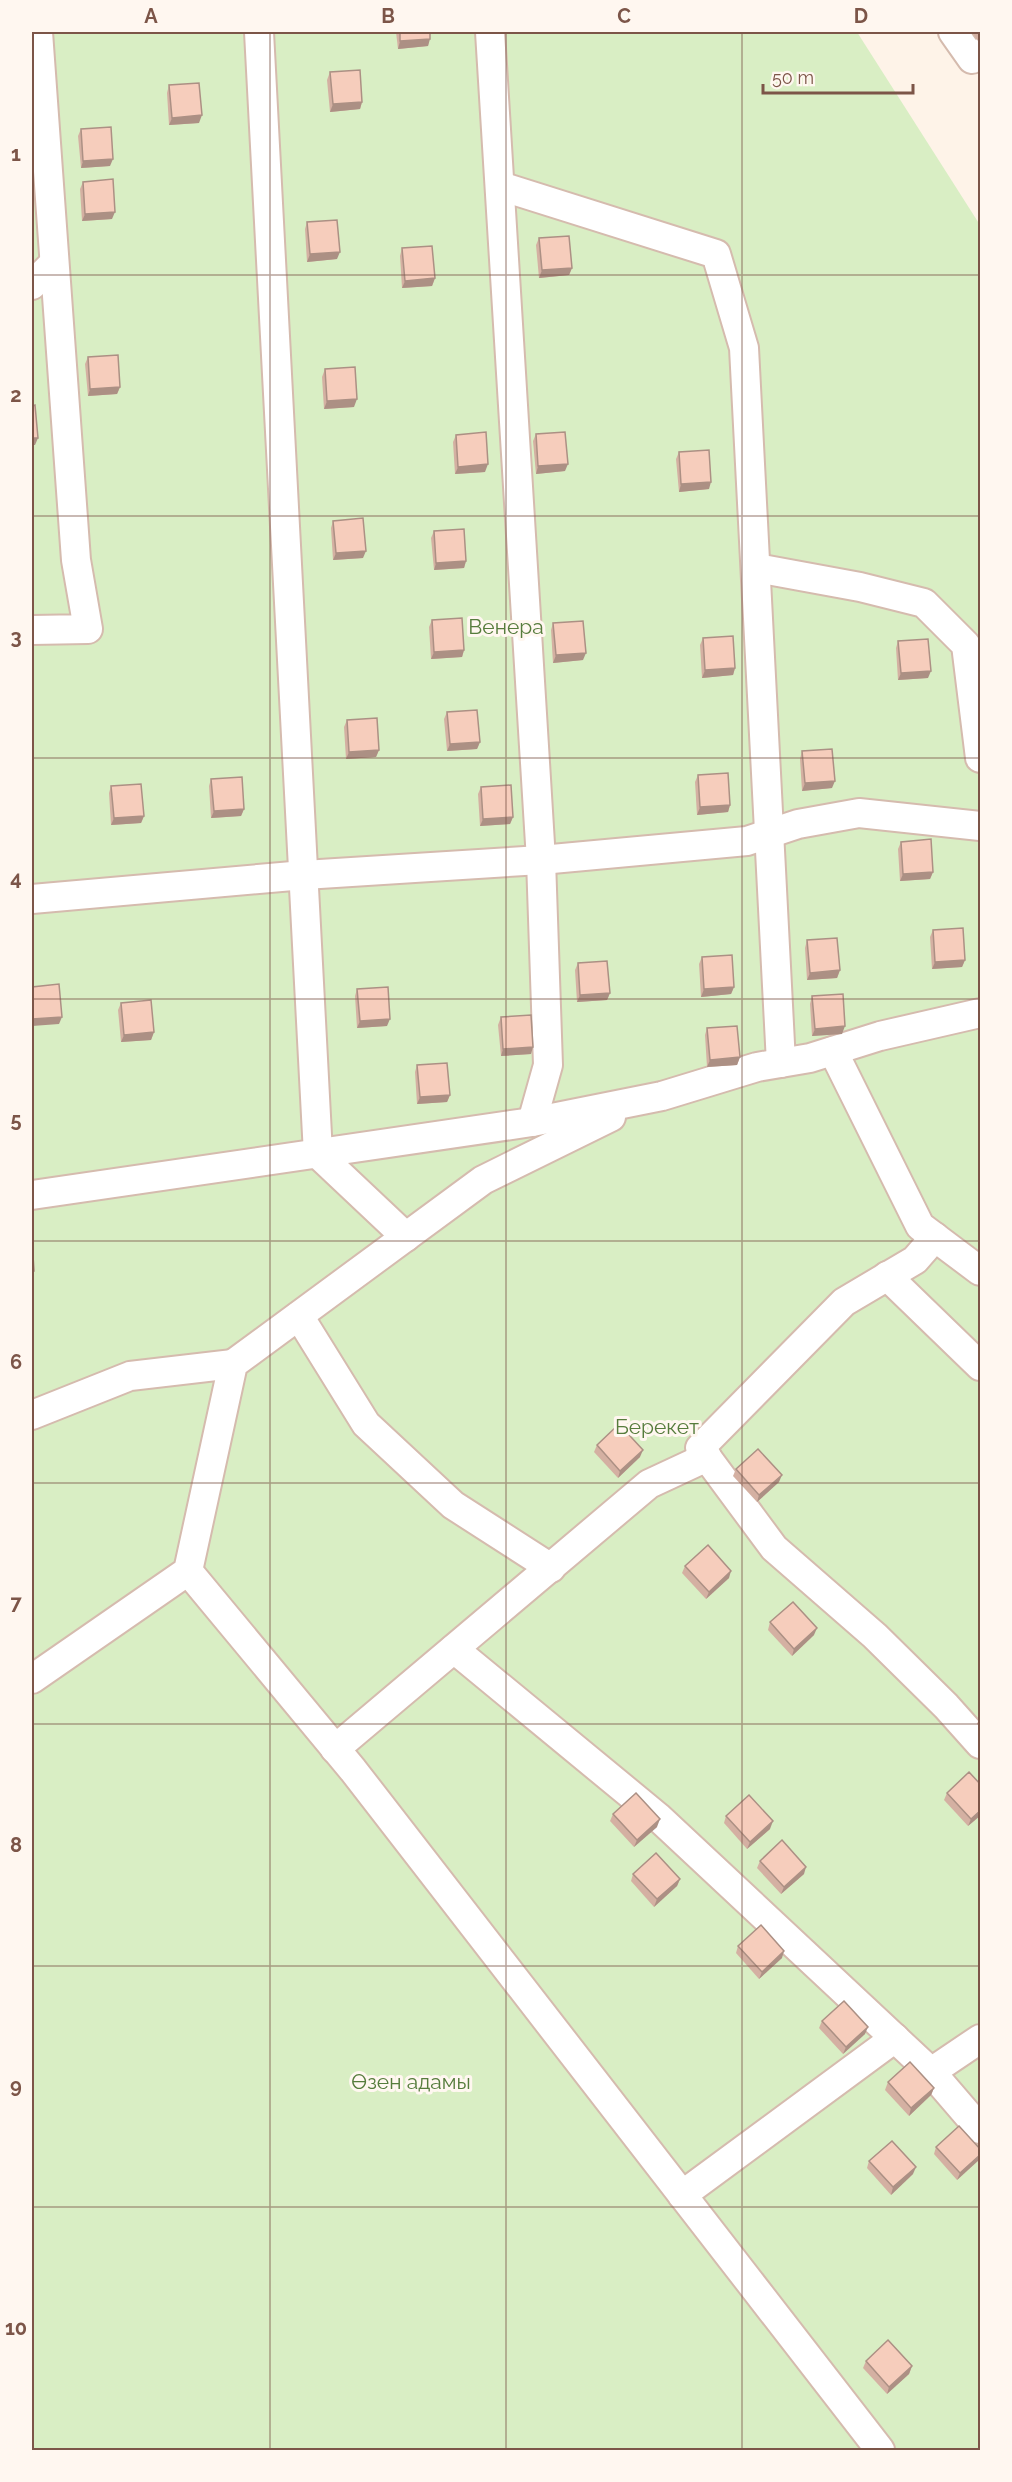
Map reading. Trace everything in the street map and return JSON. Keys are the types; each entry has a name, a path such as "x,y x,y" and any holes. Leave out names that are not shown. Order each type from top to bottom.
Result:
{"street":[{"path":"32,630 88,629 76,560 38,32"},
{"path":"259,32 318,1154 406,1237"},
{"path":"490,32 541,860 548,1065 532,1122"},
{"path":"953,32 972,59 981,53"},
{"path":"500,186 716,254 744,348 781,1063"},
{"path":"32,285 54,263"},
{"path":"756,568 861,587 924,603 966,645 981,758"},
{"path":"32,899 304,875 541,860 747,842 798,825 859,813 981,826"},
{"path":"32,1196 532,1122 646,1100 757,1067 833,1051 880,1036 981,1012"},
{"path":"833,1051 920,1226 981,1271"},
{"path":"32,1415 130,1376 233,1364 483,1180 646,1100"},
{"path":"335,1749 649,1484 703,1452 844,1302 915,1260 935,1237"},
{"path":"887,1276 981,1366"},
{"path":"299,1316 366,1424 453,1505 550,1568"},
{"path":"32,1679 188,1572 233,1364"},
{"path":"703,1452 774,1548 875,1636 981,1744"},
{"path":"188,1572 335,1749 880,2451"},
{"path":"454,1649 658,1817 931,2072 981,2129"},
{"path":"682,2195 895,2038"},
{"path":"931,2072 981,2039"}],"green space":[{"path":"32,32 857,32 980,225 980,2450 32,2450"}],"building":[{"path":"400,32 430,32 430,39 400,41"},
{"path":"360,70 362,102 333,104 330,72"},
{"path":"199,83 202,115 172,118 169,85"},
{"path":"111,127 113,159 83,161 81,129"},
{"path":"113,179 115,212 85,214 83,182"},
{"path":"337,220 340,252 310,254 307,222"},
{"path":"569,236 572,268 542,270 539,238"},
{"path":"432,246 435,278 405,281 402,248"},
{"path":"118,355 120,387 90,389 88,357"},
{"path":"355,367 357,399 327,401 325,369"},
{"path":"35,405 38,438 32,438 32,406"},
{"path":"486,432 488,464 458,467 456,435"},
{"path":"565,432 568,464 538,466 536,434"},
{"path":"709,450 711,482 681,484 679,452"},
{"path":"363,518 366,551 336,553 333,521"},
{"path":"464,529 466,561 436,563 434,531"},
{"path":"462,618 464,650 434,652 432,620"},
{"path":"583,621 586,653 556,655 553,623"},
{"path":"733,636 735,668 705,670 703,638"},
{"path":"928,639 931,671 901,673 898,641"},
{"path":"477,710 480,742 450,744 447,712"},
{"path":"377,718 379,750 349,752 347,720"},
{"path":"832,749 835,781 805,783 802,751"},
{"path":"728,773 730,805 700,807 698,775"},
{"path":"242,777 244,809 214,811 211,779"},
{"path":"141,784 144,816 114,818 111,786"},
{"path":"511,785 513,817 483,819 481,787"},
{"path":"931,839 933,872 903,874 901,842"},
{"path":"963,928 965,960 935,962 933,930"},
{"path":"837,938 840,970 810,973 807,940"},
{"path":"732,955 734,987 704,989 702,957"},
{"path":"607,961 610,993 580,995 578,963"},
{"path":"59,984 62,1017 32,1019 32,987"},
{"path":"388,987 390,1019 360,1021 357,989"},
{"path":"843,994 845,1026 815,1029 812,996"},
{"path":"151,1000 154,1032 124,1035 121,1003"},
{"path":"531,1015 533,1047 503,1049 501,1017"},
{"path":"737,1026 740,1057 710,1060 707,1028"},
{"path":"447,1063 450,1095 420,1097 417,1065"},
{"path":"32,1239 34,1271 32,1271"},
{"path":"619,1424 643,1450 620,1471 597,1445"},
{"path":"758,1449 782,1475 759,1495 736,1469"},
{"path":"708,1545 731,1571 709,1592 685,1566"},
{"path":"793,1602 817,1628 794,1649 770,1622"},
{"path":"969,1772 981,1785 981,1810 971,1819 947,1793"},
{"path":"636,1793 660,1819 637,1840 613,1814"},
{"path":"749,1795 773,1821 750,1842 726,1816"},
{"path":"782,1840 806,1867 784,1887 760,1861"},
{"path":"656,1853 680,1879 657,1899 633,1874"},
{"path":"761,1925 784,1951 762,1972 738,1946"},
{"path":"844,2001 868,2027 846,2047 822,2021"},
{"path":"910,2062 934,2088 911,2108 888,2082"},
{"path":"959,2126 981,2150 981,2154 960,2173 936,2147"},
{"path":"892,2141 916,2167 893,2187 869,2161"},
{"path":"888,2340 912,2366 889,2387 866,2361"}],"park label":[{"name":"Венера","path":"506,626"},
{"name":"Берекет","path":"657,1426"},
{"name":"Өзен адамы","path":"411,2081"}]}
